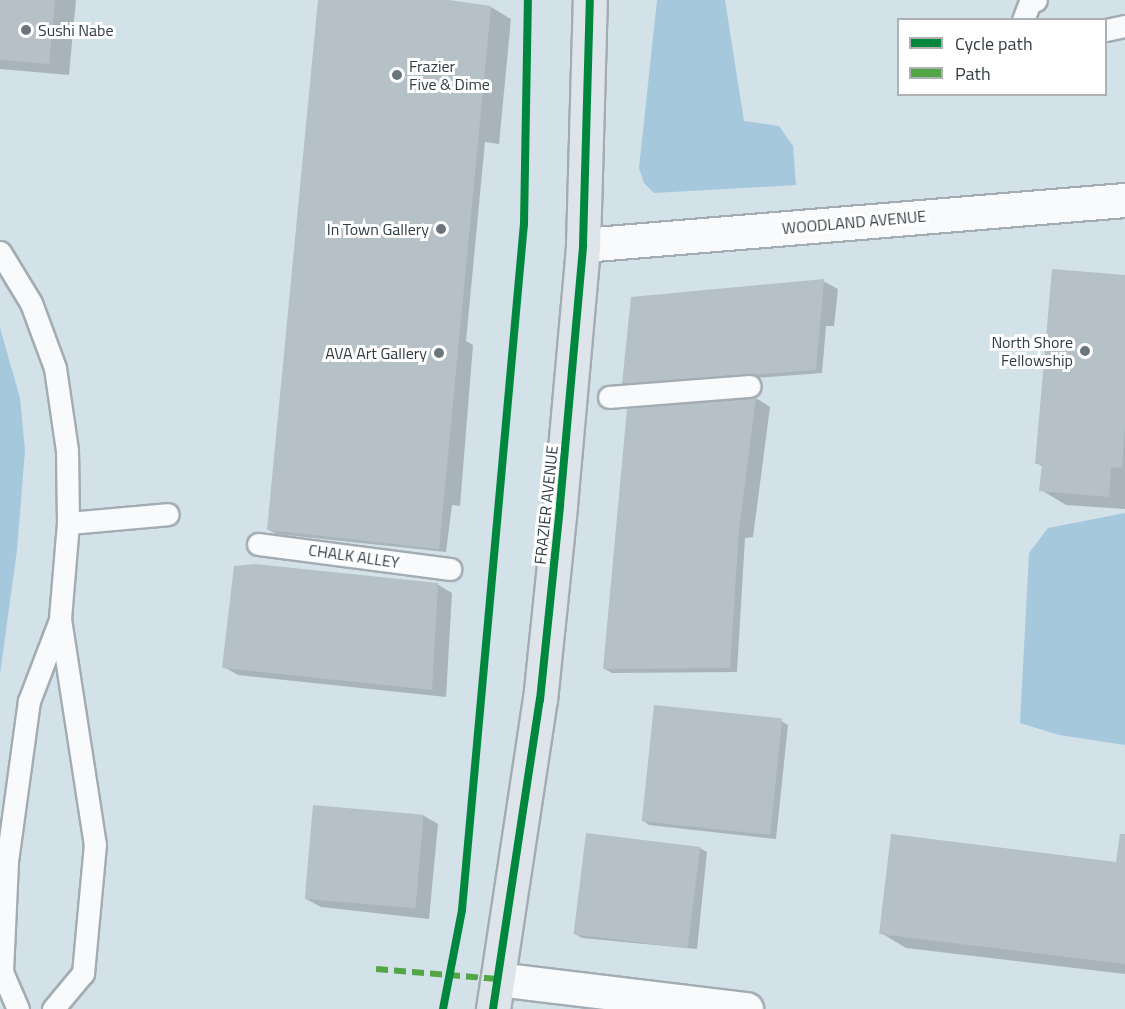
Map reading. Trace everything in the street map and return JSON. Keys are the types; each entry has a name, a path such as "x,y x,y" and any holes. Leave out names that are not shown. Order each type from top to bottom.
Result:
{"main road":[{"name":"FRAZIER AVENUE","path":"496,994 540,700 583,245 590,0"}],"street":[{"name":"WOODLAND AVENUE","path":"583,245 1125,200"},
{"path":"496,994 746,1009"}],"lane":[{"path":"1024,18 1030,2 1036,0"},
{"path":"1107,30 1125,26"},
{"path":"0,252 31,303 55,368 67,450 68,523 60,619 95,844 83,973 53,1009"},
{"path":"609,397 750,386"},
{"path":"68,523 168,514"},
{"name":"CHALK ALLEY","path":"258,544 450,569"},
{"path":"18,1009 2,972 7,861 29,701 60,619"}],"shaded area":[{"path":"657,0 725,0 744,121 779,126 793,146 796,185 654,193 644,183 639,168"},
{"path":"0,328 20,398 25,450 17,550 0,674"},
{"path":"1125,513 1125,745 1059,735 1020,723 1029,553 1048,528"}],"building":[{"name":"Sushi Nabe","path":"0,0 55,0 49,64 0,60"},
{"path":"318,0 449,0 491,6 439,549 267,530"},
{"name":"North Shore Fellowship","path":"1052,269 1125,275 1125,427 1122,468 1111,467 1109,497 1039,491 1042,464 1035,464"},
{"path":"824,279 816,370 622,384 631,297"},
{"path":"756,397 739,530 730,668 603,669 627,409"},
{"path":"255,564 438,583 432,690 222,668 234,566"},
{"path":"654,705 782,718 770,835 642,821"},
{"path":"313,805 424,815 415,908 305,899"},
{"path":"586,833 700,847 688,948 574,934"},
{"path":"891,834 1116,862 1120,834 1125,834 1125,964 879,934"}],"marked path":[{"path":"376,969 498,979"}],"cycle path":[{"path":"443,1009 462,910 524,224 528,0"},
{"path":"493,1009 540,700 560,505 583,245 590,0"}],"place":[{"name":"Sushi Nabe","path":"26,30"},
{"name":"Frazier Five & Dime","path":"397,75"},
{"name":"In Town Gallery","path":"441,229"},
{"name":"North Shore Fellowship","path":"1085,351"},
{"name":"AVA Art Gallery","path":"439,353"}]}
